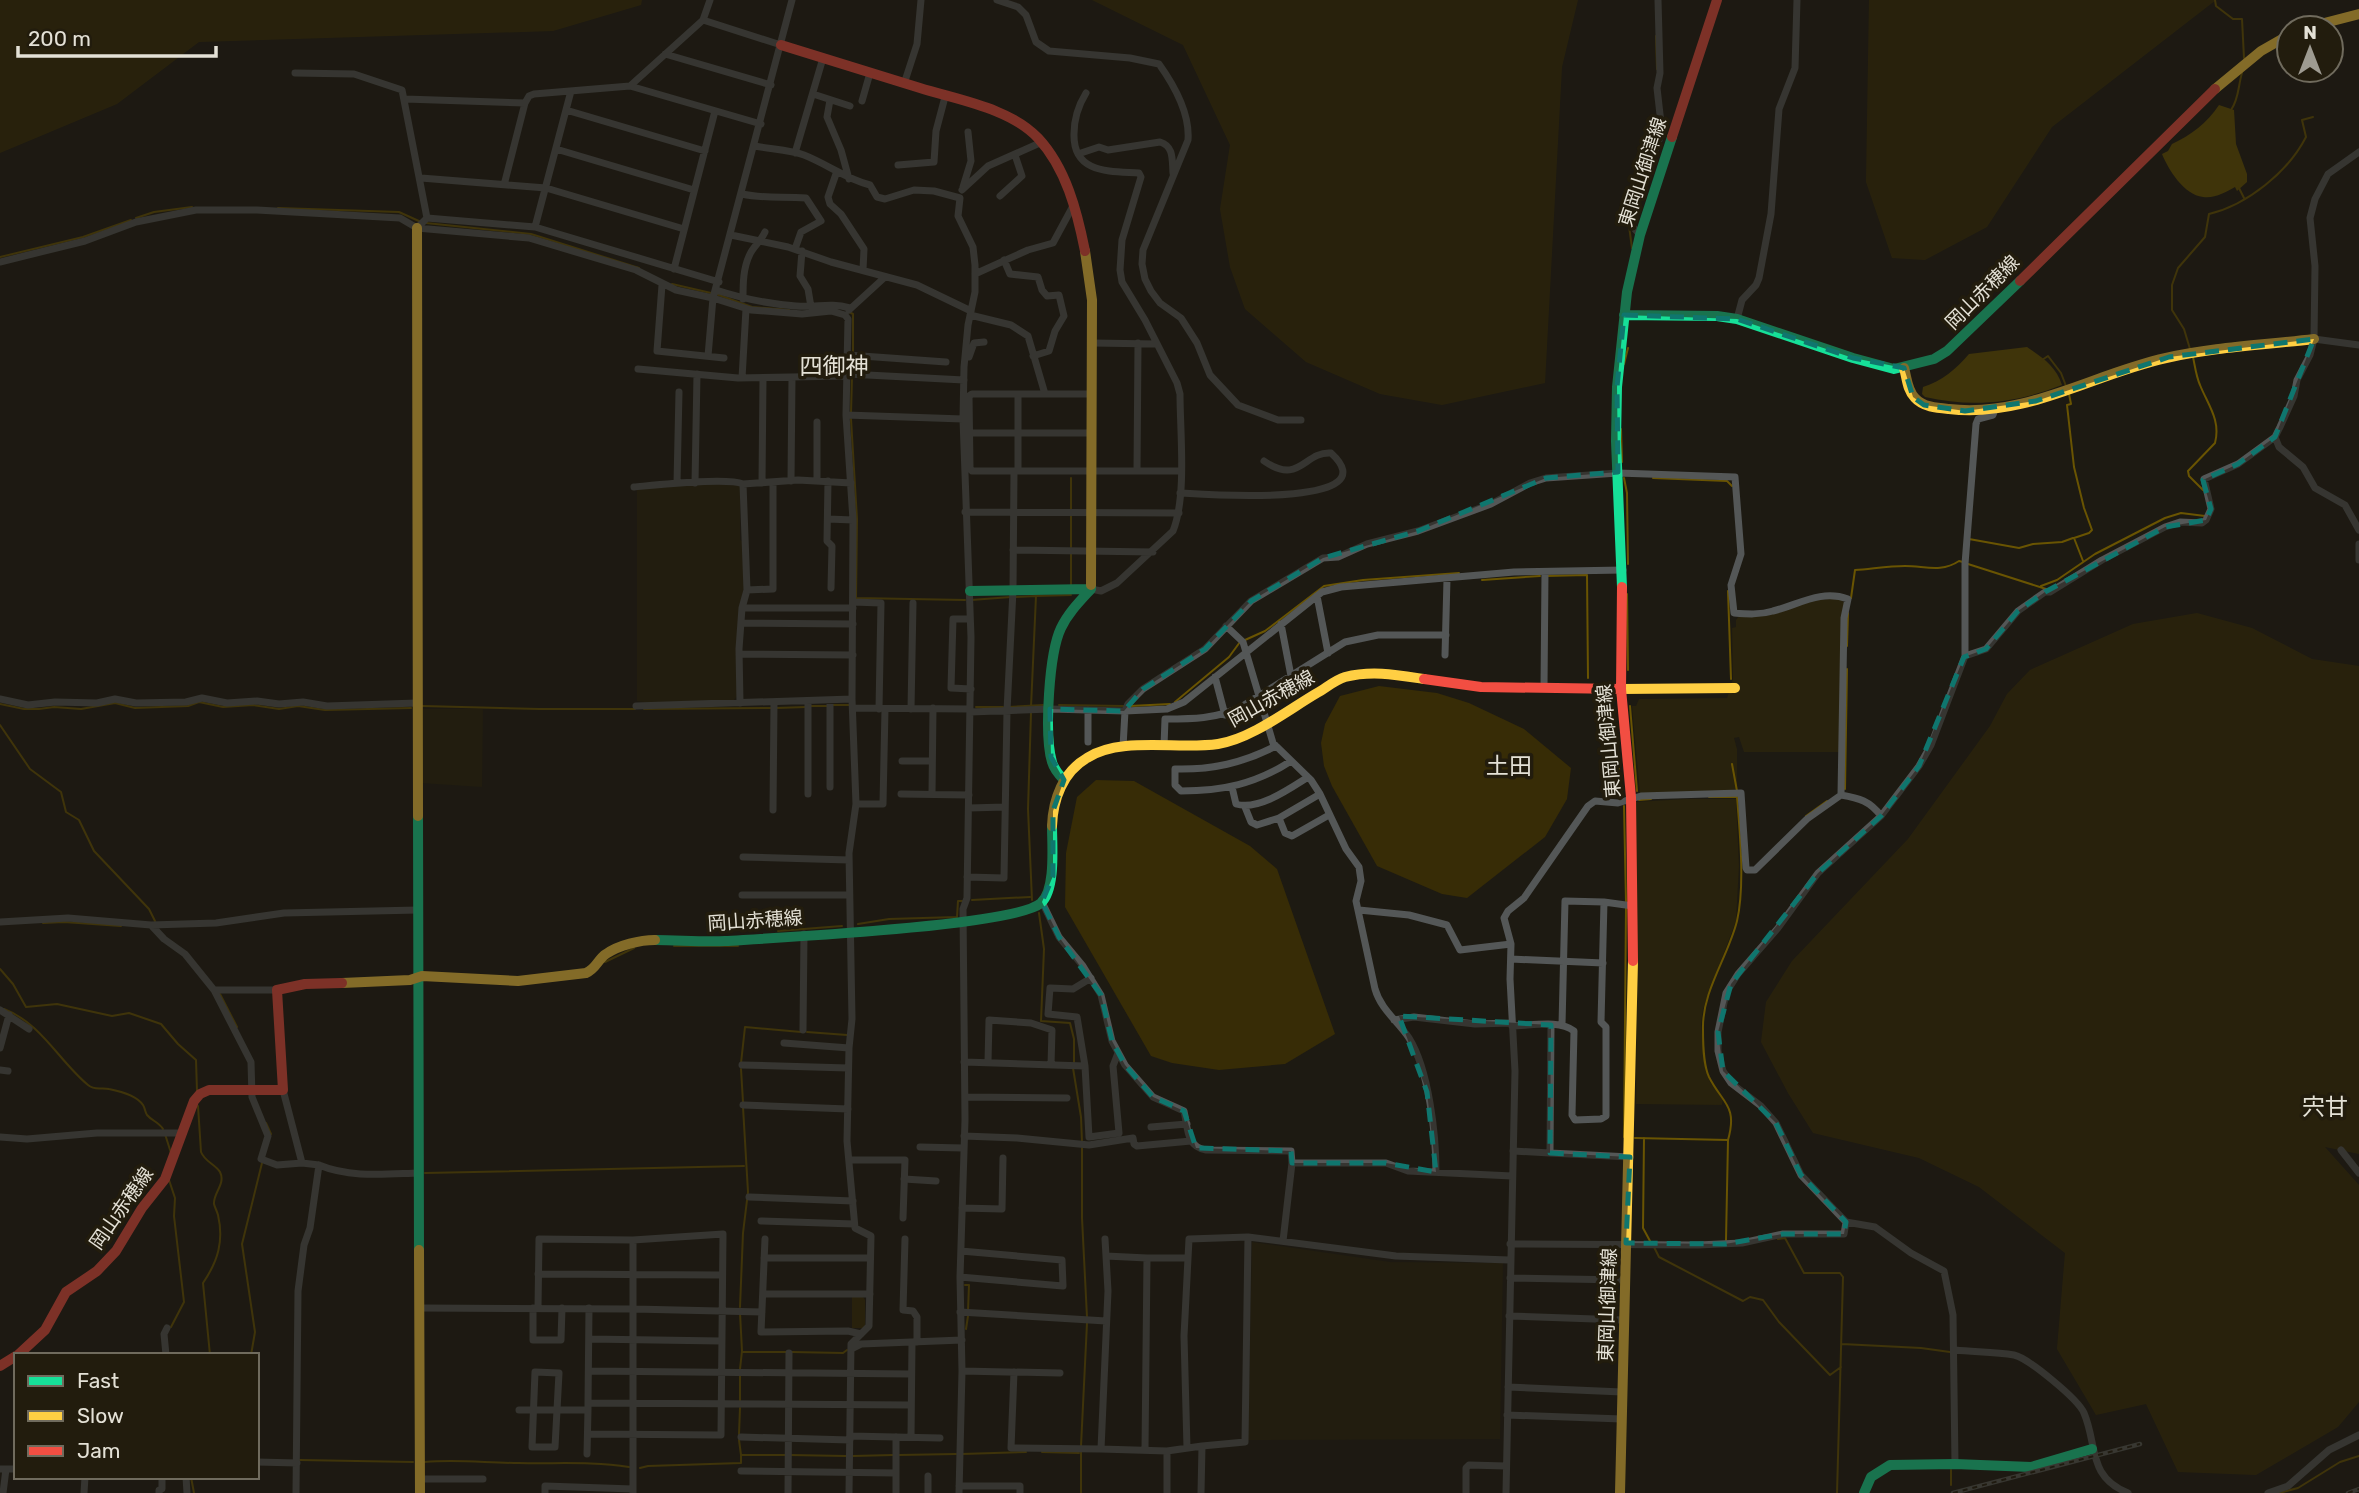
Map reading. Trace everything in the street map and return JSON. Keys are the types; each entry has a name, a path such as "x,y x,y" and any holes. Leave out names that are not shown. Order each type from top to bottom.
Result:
{"main road":[{"name":"東岡山御津線","path":"1620,1493 1634,1002 1628,905 1631,797 1621,689 1623,570 1617,387 1624,316 1640,235 1717,0"},
{"name":"岡山赤穂線","path":"1624,316 1737,319 1863,362 1894,369 1934,359 1947,351 2223,81 2275,43"},
{"path":"781,45 1011,119 1042,142 1058,166 1073,206 1090,276 1093,343 1091,589 1067,616 1059,631 1055,647 1050,709 1051,757 1056,772 1064,780"},
{"path":"417,228 420,1493"},
{"path":"1905,368 1913,397 1924,405 1947,410 1995,409 2036,401 2141,363 2314,339"},
{"path":"970,597 1091,589"},
{"name":"岡山赤穂線","path":"277,990 305,984 418,978 525,981 586,973 593,970 605,954 641,940 722,942 963,922 1020,912 1042,902 1051,888 1054,811 1064,780 1072,768 1089,756 1108,748 1218,744 1242,737 1342,678 1369,673 1481,687 1735,688"},
{"path":"277,990 283,1090"},
{"name":"岡山赤穂線","path":"20,1353 44,1330 66,1292 97,1271 116,1251 142,1208 165,1179 194,1101 200,1094 209,1090 283,1090"},
{"path":"1864,1493 1871,1477 1890,1465 2031,1467 2092,1449"}],"street":[{"path":"630,86 703,20 710,0"},
{"path":"708,356 716,290 792,0"},
{"path":"904,84 917,44 921,0"},
{"path":"997,0 1018,7 1026,15 1036,42 1049,51 1130,58 1158,64 1174,90 1189,129 1188,140 1143,250 1145,279 1160,303 1181,317 1197,343 1210,375 1238,405 1278,420 1301,420"},
{"path":"1640,235 1631,225 1636,193 1662,132 1657,89 1660,73 1658,0"},
{"path":"1737,319 1742,300 1759,278 1771,214 1779,109 1795,68 1797,0"},
{"path":"703,20 781,45"},
{"path":"665,54 771,85"},
{"path":"795,153 823,58"},
{"path":"295,73 354,74 402,90 427,218"},
{"path":"862,101 870,73"},
{"path":"504,185 525,103 529,96 534,94 630,86 761,124"},
{"path":"535,227 571,91"},
{"path":"1086,93 1078,106 1076,116 1074,145 1080,160 1092,167 1139,173 1141,177 1122,240 1122,282 1177,383 1180,394 1180,493 1173,531 1117,583 1101,591 1091,589"},
{"path":"813,94 850,106"},
{"path":"898,164 934,162 936,131 945,97"},
{"path":"405,99 525,103"},
{"path":"830,100 827,117 841,150 849,179"},
{"path":"566,110 705,151"},
{"path":"674,269 715,111"},
{"path":"968,132 971,161 961,194 958,216 973,247 975,274 975,292 964,367 963,419 971,689 967,898 963,909 965,1097 960,1278 965,1313 959,1489 1020,1486 1020,1493"},
{"path":"961,194 988,166 1042,142"},
{"path":"1078,154 1099,147 1108,150 1160,142 1167,144 1172,152 1173,175"},
{"path":"755,146 795,153 837,170 849,179 870,185 877,197 885,199 914,190 961,194"},
{"path":"556,149 694,190"},
{"path":"1965,656 1986,649 2018,611 2045,592 2050,592 2102,560 2165,527 2180,522 2202,523 2211,509 2204,479 2238,464 2275,437 2294,397 2297,380 2310,355 2314,339 2315,266 2310,218 2323,181 2359,152"},
{"path":"1000,196 1022,176 1015,155"},
{"path":"837,170 828,197 834,210 841,214 864,249 863,270"},
{"path":"421,178 546,188 684,229"},
{"path":"742,194 763,199 777,196 806,198 821,221 801,232 798,250 800,276 808,289 811,310"},
{"path":"975,274 1028,250 1053,243 1073,206"},
{"path":"0,262 85,241 136,222 196,211 257,210 400,218 417,228 529,238 636,270 662,285 716,290 753,302 811,310"},
{"path":"417,228 427,218 535,227 674,269 746,309 811,310 835,304 848,311"},
{"path":"743,299 746,264 765,232"},
{"path":"731,235 798,250 831,262 917,285 970,313 1011,325 1028,336 1045,394"},
{"path":"1004,261 1010,274 1038,277 1047,296 1059,295 1064,316 1055,331 1049,351 1033,356"},
{"path":"848,311 885,277"},
{"path":"662,285 657,351 724,358"},
{"path":"742,378 746,309"},
{"path":"848,311 852,356 850,415 856,804 849,860 852,1019 847,1140 854,1224 855,1228 871,1237 869,1326 852,1341 851,1349 849,1493"},
{"path":"2314,339 2359,345"},
{"path":"964,367 972,345 984,342"},
{"path":"1093,343 1156,344"},
{"path":"1137,471 1138,343"},
{"path":"852,356 946,362"},
{"path":"638,369 742,378 850,375 964,380"},
{"path":"695,483 696,374"},
{"path":"790,481 792,377"},
{"path":"762,483 763,378"},
{"path":"677,483 680,392"},
{"path":"1092,394 972,394 972,471 1180,471"},
{"path":"967,877 1004,878 1017,394"},
{"path":"1955,1464 1955,1350 1953,1315 1944,1271 1911,1253 1875,1227 1846,1222 1801,1175 1776,1123 1761,1106 1731,1083 1723,1071 1718,1051 1718,1032 1726,993 1738,974 1778,928 1818,873 1881,816 1919,766 1931,745 1965,656 1965,563 1976,424 1978,419 1993,415 1995,409"},
{"path":"850,415 963,419"},
{"path":"817,422 817,481"},
{"path":"970,433 1092,433"},
{"path":"2275,437 2279,447 2303,467 2315,488 2345,505 2359,530"},
{"path":"1180,493 1319,492 1341,478 1343,473 1342,466 1331,453 1320,454 1296,469 1279,469 1264,461"},
{"path":"1124,747 1126,708 1143,689 1205,649 1251,601 1323,558 1338,557 1367,544 1418,531 1491,504 1530,483 1546,478 1618,473 1735,477 1741,554 1731,585 1734,613 1764,613 1807,598 1824,596 1848,599 1844,618 1841,795"},
{"path":"634,487 736,481 743,484 790,481 851,483"},
{"path":"828,481 827,541 832,547 831,588"},
{"path":"747,590 772,589 773,482"},
{"path":"740,703 739,654 742,608 747,590 743,484"},
{"path":"965,512 1178,513"},
{"path":"828,520 853,520"},
{"path":"2359,544 2359,560"},
{"path":"1013,550 1153,552"},
{"path":"636,706 853,703 882,709 1088,710 1177,707 1318,596 1341,587 1623,570"},
{"path":"1544,688 1545,575"},
{"path":"1445,655 1447,579"},
{"path":"1318,596 1328,653"},
{"path":"742,608 881,603 883,804 856,804"},
{"path":"911,709 913,603"},
{"path":"970,619 953,619 951,688 971,689"},
{"path":"741,623 853,624"},
{"path":"1281,624 1291,676"},
{"path":"1226,626 1243,640 1266,723 1276,746 1308,777 1320,794 1346,849 1359,867 1361,881 1356,901 1375,989 1379,1002 1409,1038 1418,1057 1434,1131 1436,1172"},
{"path":"1164,746 1165,719 1209,719 1225,715 1259,697 1345,642 1378,635 1446,635"},
{"path":"739,654 853,655"},
{"path":"1215,677 1225,715"},
{"path":"0,699 28,705 55,702 97,703 115,699 136,703 186,702 202,698 227,704 257,701 279,705 303,702 327,706 417,704"},
{"path":"830,704 830,787"},
{"path":"807,794 808,705"},
{"path":"773,810 774,706"},
{"path":"932,794 933,708"},
{"path":"1088,710 1088,742"},
{"path":"1276,746 1235,764 1175,769 1175,785 1181,791 1232,787 1254,781 1291,761"},
{"path":"902,761 932,761"},
{"path":"1232,787 1236,804 1245,807 1272,797 1308,777"},
{"path":"1506,1493 1515,1071 1511,944 1504,918 1508,911 1524,898 1588,806 1595,802 1618,803 1631,797 1741,793 1746,868 1749,870 1758,869 1807,819 1841,795 1863,800 1881,816"},
{"path":"901,794 969,795"},
{"path":"1245,807 1251,822 1257,825 1279,818 1320,794"},
{"path":"968,808 1005,807"},
{"path":"1279,818 1285,833 1292,836 1329,815"},
{"path":"743,857 849,860"},
{"path":"742,895 849,895"},
{"path":"1562,1025 1565,901 1628,905"},
{"path":"1042,902 1059,937 1101,995 1112,1041 1125,1065 1153,1097 1184,1111 1191,1141 1196,1148 1291,1151 1283,1241"},
{"path":"1394,1020 1424,1017 1475,1024 1562,1025 1574,1031 1572,1115 1575,1120 1601,1119 1606,1116 1606,1027 1601,1022 1604,902"},
{"path":"0,922 68,918 151,925 208,924 297,912 418,910"},
{"path":"1359,910 1409,915 1447,925 1460,950 1511,944"},
{"path":"151,925 164,939 185,954 214,990 251,1062 253,1104 268,1136 263,1160 277,1165 319,1165 344,1172 419,1173"},
{"path":"803,1030 804,934"},
{"path":"1511,959 1603,963"},
{"path":"1091,978 1073,989 1050,988 1048,1014 1077,1017 1085,1066 1089,1137 1119,1133 1114,1066 1118,1053"},
{"path":"214,990 277,990"},
{"path":"0,1010 29,1029"},
{"path":"0,1048 2,1032 9,1015"},
{"path":"988,1062 989,1020 1031,1023 1052,1030 1051,1065"},
{"path":"1550,1153 1551,1026"},
{"path":"783,1043 849,1048"},
{"path":"964,1062 1085,1066"},
{"path":"742,1065 848,1068"},
{"path":"283,1090 302,1163"},
{"path":"965,1097 1067,1098"},
{"path":"744,1105 848,1109"},
{"path":"1151,1127 1187,1124"},
{"path":"0,1137 27,1139 97,1133 183,1133"},
{"path":"964,1136 1082,1145 1133,1138 1137,1146 1191,1141"},
{"path":"920,1147 963,1149"},
{"path":"2341,1150 2359,1173"},
{"path":"1513,1151 1630,1157"},
{"path":"962,1208 1002,1209 1003,1158"},
{"path":"850,1160 905,1160 903,1218"},
{"path":"1292,1163 1386,1163 1408,1171 1512,1177"},
{"path":"296,1493 298,1291 319,1165"},
{"path":"904,1179 936,1181"},
{"path":"749,1197 853,1201"},
{"path":"761,1221 854,1224"},
{"path":"1510,1244 1727,1244 1783,1234 1844,1234 1846,1222"},
{"path":"562,1308 561,1340 533,1340 539,1239 633,1240 723,1234 721,1435 588,1434"},
{"path":"1014,1372 1011,1448 1167,1451 1245,1443 1248,1237"},
{"path":"1187,1448 1184,1336 1189,1239 1248,1237 1396,1256 1509,1260"},
{"path":"765,1239 761,1332 848,1331 861,1334"},
{"path":"905,1239 903,1310 913,1311 918,1317 911,1374 911,1437"},
{"path":"1101,1448 1106,1321 1105,1239"},
{"path":"545,1493 545,1486 633,1491 633,1240"},
{"path":"960,1278 1063,1286 1062,1260 961,1251"},
{"path":"1106,1256 1187,1258"},
{"path":"764,1258 870,1258"},
{"path":"1145,1450 1147,1258"},
{"path":"538,1274 722,1275"},
{"path":"1510,1278 1625,1280"},
{"path":"763,1294 870,1294"},
{"path":"419,1308 762,1312"},
{"path":"587,1454 589,1308"},
{"path":"965,1313 1106,1321"},
{"path":"1509,1315 1623,1320"},
{"path":"166,1353 164,1334 167,1328"},
{"path":"589,1339 722,1341"},
{"path":"851,1349 861,1344 962,1340"},
{"path":"1955,1350 2017,1356 2080,1405 2092,1449 2104,1479 2128,1493"},
{"path":"788,1493 789,1353"},
{"path":"589,1371 911,1374"},
{"path":"962,1371 1060,1373"},
{"path":"535,1372 559,1373 557,1410 555,1447 532,1447 535,1372"},
{"path":"1508,1387 1622,1392"},
{"path":"519,1410 557,1410 634,1403 911,1405"},
{"path":"1507,1415 1622,1419"},
{"path":"2268,1493 2288,1486 2329,1450 2359,1432"},
{"path":"741,1437 940,1438"},
{"path":"896,1437 896,1493"},
{"path":"1201,1493 1202,1446"},
{"path":"1167,1451 1167,1493"},
{"path":"259,1462 297,1461"},
{"path":"1466,1493 1466,1468 1469,1465 1506,1466"},
{"path":"3,1469 3,1493"},
{"path":"741,1471 896,1473"},
{"path":"928,1476 928,1493"},
{"path":"420,1479 484,1479"}],"highlighted area":[{"path":"1624,315 1737,319 1853,358 1904,368 1913,397 1924,405 1965,411 2036,401 2169,357 2314,339 2275,437 2238,464 2203,480 2211,509 2206,520 2165,527 2045,592 2018,611 1986,649 1964,657 1919,766 1881,816 1818,873 1731,984 1718,1032 1723,1071 1776,1123 1801,1175 1846,1222 1844,1234 1783,1234 1725,1244 1626,1243 1630,1157 1550,1153 1551,1025 1399,1016 1427,1092 1436,1172 1386,1163 1292,1163 1291,1151 1196,1148 1184,1111 1153,1097 1125,1065 1112,1041 1101,995 1059,937 1042,902 1053,876 1053,811 1064,780 1051,757 1050,709 1124,711 1143,689 1205,649 1251,601 1323,558 1418,531 1546,478 1618,472 1617,387"}],"shaded area":[{"path":"0,0 642,0 641,5 553,31 199,42 117,104 0,153"},
{"path":"1092,0 1578,0 1562,67 1545,383 1442,405 1380,394 1306,362 1245,309 1230,267 1220,209 1230,145 1183,45"},
{"path":"1869,0 2216,0 2052,127 1987,227 1925,260 1892,258 1866,182"},
{"path":"2219,105 2234,110 2236,144 2247,174 2247,182 2237,191 2235,187 2216,196 2203,197 2189,192 2183,186 2168,167 2162,154 2168,151 2172,144 2198,128"},
{"path":"2027,347 2053,368 2062,385 2028,396 1994,402 1960,402 1925,397 1922,394 1923,387 1948,374 1969,354"},
{"path":"694,484 740,484 740,540 744,587 740,607 738,695 734,700 658,704 637,701 637,489"},
{"path":"1840,598 1845,604 1839,752 1744,752 1739,737 1734,738 1737,749 1737,789 1721,792 1640,794 1632,706 1636,706 1639,699 1727,698 1733,679 1732,628 1736,627 1739,616 1808,601"},
{"path":"2197,613 2252,628 2312,659 2359,666 2359,1154 2325,1147 2359,1185 2359,1402 2338,1427 2256,1475 2178,1472 2146,1404 2096,1415 2057,1349 2065,1253 1979,1187 1919,1158 1813,1133 1761,1042 1766,1002 1792,961 1908,839 1990,726 2007,694 2030,670 2133,624"},
{"path":"1379,686 1437,693 1469,703 1524,729 1571,768 1567,799 1545,837 1467,898 1442,894 1377,866 1332,786 1324,766 1321,743 1325,724 1340,696"},
{"path":"423,709 483,709 482,787 421,783"},
{"path":"1096,780 1134,781 1250,846 1277,869 1335,1034 1285,1064 1219,1070 1172,1063 1151,1056 1065,907 1066,853 1077,797"},
{"path":"1736,799 1739,866 1736,921 1703,1009 1701,1024 1706,1071 1710,1082 1723,1099 1722,1105 1636,1104 1635,802"},
{"path":"1252,1242 1390,1262 1503,1263 1500,1439 1248,1440"},
{"path":"852,1297 863,1297 865,1300 863,1328 852,1328"}],"waterway":[{"path":"2215,0 2216,6 2233,19 2242,19 2244,58"},
{"path":"1656,36 1657,69"},
{"path":"2231,110 2242,73"},
{"path":"2190,349 2184,329 2172,310 2172,285 2178,268 2205,237 2209,214 2252,195 2289,163 2306,137 2302,120 2313,117"},
{"path":"2239,188 2244,198"},
{"path":"136,218 154,212 192,207"},
{"path":"278,208 399,212 421,222"},
{"path":"0,257 83,237 131,220"},
{"path":"426,223 531,234 639,268"},
{"path":"1629,226 1632,248"},
{"path":"672,284 711,293"},
{"path":"716,294 752,307 789,310"},
{"path":"849,312 853,314 853,354"},
{"path":"1624,364 1628,348"},
{"path":"2042,360 2048,356 2061,373 2066,386"},
{"path":"2193,357 2199,382 2213,413 2216,427 2215,443 2188,471 2189,476 2203,490"},
{"path":"852,371 853,359"},
{"path":"851,413 852,377"},
{"path":"2069,394 2071,404 2067,405 2074,467 2092,530 2074,538 2083,561"},
{"path":"851,419 857,519 856,598 965,600"},
{"path":"1621,429 1622,462"},
{"path":"1071,478 1071,509"},
{"path":"1624,478 1627,493 1628,564"},
{"path":"1653,478 1727,481 1732,486"},
{"path":"2041,586 2057,580 2095,554 2165,518 2181,513 2205,516"},
{"path":"1071,514 1071,547"},
{"path":"1969,539 2019,548 2073,538"},
{"path":"1071,553 1071,586"},
{"path":"1851,598 1855,570 1899,566 1939,568 1963,562"},
{"path":"1968,564 2046,589"},
{"path":"1245,640 1265,631 1324,586 1363,580 1459,573"},
{"path":"1546,576 1587,575 1588,678"},
{"path":"1482,580 1540,576"},
{"path":"1728,591 1731,679"},
{"path":"1627,594 1628,670"},
{"path":"1036,596 1071,595"},
{"path":"1016,597 1036,596 1031,707"},
{"path":"971,600 1011,597"},
{"path":"1847,646 1848,613"},
{"path":"1175,702 1229,657 1240,642"},
{"path":"1845,789 1847,669"},
{"path":"1597,694 1613,712 1621,793"},
{"path":"0,704 24,709 81,709 115,703 135,708 188,706 199,702 223,707 253,705 279,709 298,706 325,710 411,708"},
{"path":"1130,706 1170,704"},
{"path":"832,705 849,705"},
{"path":"1009,707 1043,705"},
{"path":"1059,705 1124,706"},
{"path":"423,706 635,709"},
{"path":"811,706 827,706"},
{"path":"1630,706 1637,791"},
{"path":"776,708 806,707"},
{"path":"976,707 1003,707"},
{"path":"644,709 771,708"},
{"path":"1031,713 1028,809 1032,900"},
{"path":"0,725 30,769 61,792 66,812 79,820 94,851 149,909 155,921"},
{"path":"1732,764 1737,791"},
{"path":"1709,797 1737,797 1741,860 1737,921 1711,988 1703,1029 1707,1072 1727,1105 1731,1119 1728,1140 1726,1240"},
{"path":"1639,800 1651,799"},
{"path":"1806,816 1827,801"},
{"path":"1624,806 1626,902"},
{"path":"972,900 1030,897"},
{"path":"858,924 889,919 957,917 958,901 963,901"},
{"path":"1624,1137 1626,907"},
{"path":"1039,913 1044,949 1041,1021 1070,1023 1074,1039 1074,1063"},
{"path":"43,923 121,926"},
{"path":"778,931 842,926"},
{"path":"674,946 738,946"},
{"path":"605,962 634,948"},
{"path":"0,969 13,984 26,1007 57,1004 112,1016 129,1013 161,1024 196,1060 197,1091"},
{"path":"220,994 237,1027"},
{"path":"4,1009 29,1023 88,1085 118,1091 137,1099 147,1115 163,1129"},
{"path":"741,1063 745,1027 801,1032"},
{"path":"807,1032 847,1035"},
{"path":"1073,1068 1082,1142"},
{"path":"741,1069 743,1102"},
{"path":"198,1106 201,1152 218,1169 221,1176 214,1204 220,1224 220,1242 213,1267 203,1283 210,1353"},
{"path":"740,1307 743,1233 748,1192 743,1107"},
{"path":"266,1123 271,1134"},
{"path":"165,1134 171,1153"},
{"path":"1635,1138 1728,1140"},
{"path":"1644,1138 1643,1228 1650,1241"},
{"path":"1082,1148 1087,1317"},
{"path":"251,1353 255,1332 242,1244 262,1163"},
{"path":"425,1173 744,1166"},
{"path":"169,1180 175,1198 174,1216 184,1302 171,1327"},
{"path":"1778,1239 1785,1238 1804,1273 1840,1273 1843,1277 1837,1493"},
{"path":"1654,1247 1659,1257 1743,1301 1750,1297 1763,1300 1779,1322 1830,1375 1841,1367"},
{"path":"965,1285 969,1285 968,1311"},
{"path":"740,1313 740,1369"},
{"path":"966,1329 968,1316"},
{"path":"1081,1446 1087,1323"},
{"path":"1842,1344 1950,1352"},
{"path":"792,1352 843,1353 847,1350"},
{"path":"743,1352 786,1352"},
{"path":"740,1375 740,1401"},
{"path":"739,1434 740,1408"},
{"path":"739,1440 741,1455"},
{"path":"962,1454 1026,1452"},
{"path":"1042,1452 1079,1453"},
{"path":"1081,1452 1081,1493"},
{"path":"899,1455 956,1454"},
{"path":"640,1468 741,1463 741,1455 785,1455"},
{"path":"790,1455 846,1456"},
{"path":"853,1456 893,1455"},
{"path":"2279,1493 2298,1488 2340,1462 2359,1456"},
{"path":"300,1460 413,1462"},
{"path":"425,1462 587,1463 629,1467"},
{"path":"1951,1470 1951,1485"},
{"path":"191,1479 194,1493"}],"railway":[{"path":"1953,1493 2140,1444"},
{"path":"2348,1493 2359,1489"}],"traffic: fast":[{"path":"1622,587 1616,441 1617,387 1627,292 1640,235 1672,137"},
{"path":"1624,315 1717,316 1737,319 1894,369 1934,359 1947,351 2020,281"},
{"path":"1064,780 1052,762 1048,733 1053,656 1061,628 1091,589 1091,585"},
{"path":"970,591 1091,589"},
{"path":"418,816 419,1250"},
{"path":"655,940 725,941 839,934 942,924 1022,911 1041,903 1049,888 1052,826"},
{"path":"1864,1493 1871,1477 1890,1465 2031,1467 2092,1449"}],"traffic: slow":[{"path":"2345,18 2359,14"},
{"path":"2215,89 2261,51 2275,43"},
{"path":"417,228 418,816"},
{"path":"1085,251 1092,300 1091,585"},
{"path":"1904,368 1910,391 1922,403 1930,407 1977,410 2032,401 2139,365 2184,354 2314,339"},
{"path":"1052,826 1057,796 1066,779 1079,764 1101,751 1133,745 1202,745 1231,741 1269,723 1345,677 1375,674 1424,679"},
{"path":"1621,689 1735,688"},
{"path":"342,983 410,980 422,976 518,981 586,973 603,956 617,948 655,940"},
{"path":"1620,1493 1633,961"},
{"path":"419,1250 420,1493"}],"traffic: jam":[{"path":"1672,137 1717,0"},
{"path":"781,45 983,106 1013,119 1038,138 1056,163 1074,206 1085,251"},
{"path":"2020,281 2215,89"},
{"path":"1622,587 1621,689 1631,797 1633,961"},
{"path":"1424,679 1481,687 1621,689"},
{"path":"20,1353 45,1330 66,1292 97,1271 116,1251 142,1208 165,1179 194,1101 200,1094 209,1090 283,1090 277,990 305,984 342,983"},
{"path":"0,1366 14,1357"}],"district":[{"name":"四御神","path":"834,366"},
{"name":"土田","path":"1509,766"},
{"name":"宍甘","path":"2325,1107"}]}
